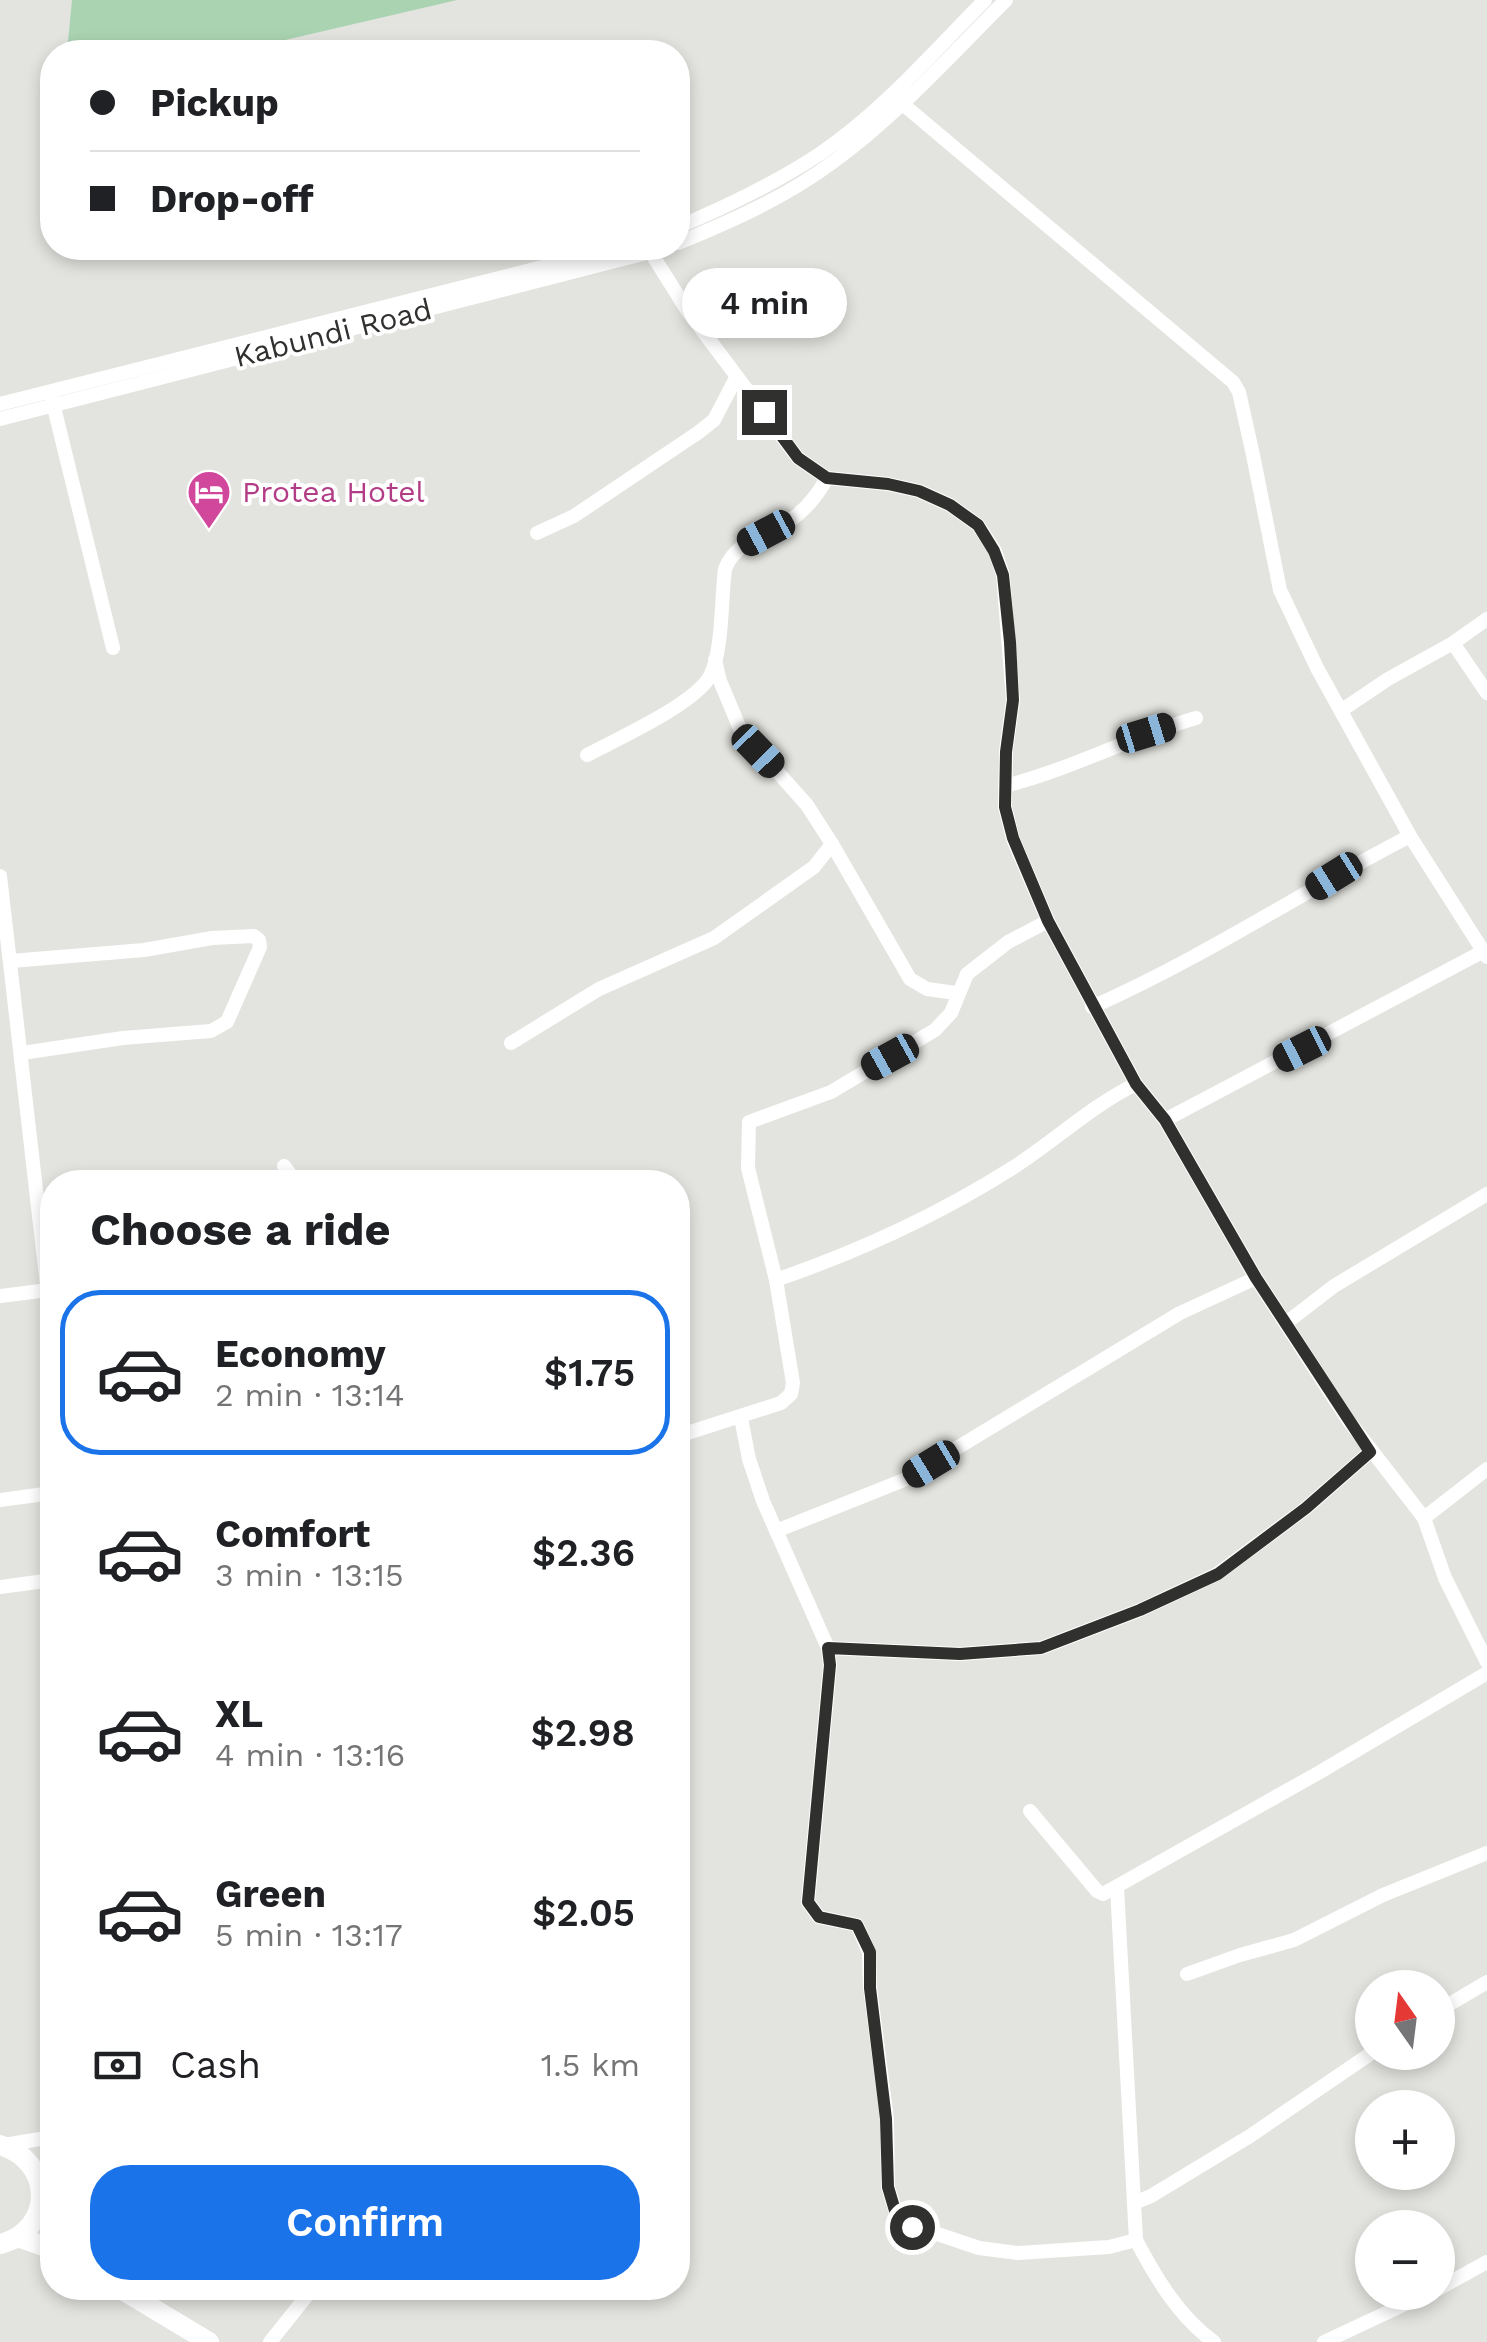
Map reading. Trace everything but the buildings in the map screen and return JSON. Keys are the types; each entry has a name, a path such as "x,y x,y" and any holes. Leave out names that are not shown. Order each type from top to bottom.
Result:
{"highway":[{"path":"2,2145 29,2161 40,2192"},
{"path":"9,2241 29,2228 40,2198"},
{"path":"9,2241 40,2246"},
{"path":"139,2300 209,2342"}],"street":[{"path":"690,222 765,188 897,99 985,0"},
{"path":"690,238 772,201 833,163 1006,0"},
{"path":"897,99 1233,382 1240,392 1280,590 1310,654 1410,836 1486,954 1165,1120"},
{"name":"Kabundi Road","path":"0,419 52,397 572,260"},
{"name":"Kabundi Road","path":"0,404 52,397 611,260"},
{"path":"663,260 736,378 798,458 827,478 888,484 919,491 950,505 978,525 994,551 1003,575 1013,700 1005,807 1013,838 1048,921 1136,1084 1165,1120 1256,1278 1370,1452 1424,1518 1445,1578 1487,1662"},
{"path":"536,533 574,516 700,432 714,420 736,378"},
{"path":"52,397 112,648"},
{"path":"587,755 696,693 710,677 724,569 730,557 740,546 791,520 816,498 827,478"},
{"path":"1342,710 1487,619"},
{"path":"1453,643 1487,694"},
{"path":"715,660 741,731 807,805 910,979 927,989 956,993"},
{"path":"1005,786 1043,777 1146,733 1196,718"},
{"path":"1092,1007 1208,951 1410,836"},
{"path":"510,1043 599,990 714,938 814,867 832,844"},
{"path":"0,876 12,961 8,997 22,1053 40,1217"},
{"path":"690,1433 782,1403 791,1394 793,1384 776,1280 748,1168 749,1122 831,1092 935,1030 950,1013 967,974 988,956 1048,921"},
{"path":"12,961 144,950 212,938 254,936 260,947 227,1022 211,1032 123,1038 22,1053"},
{"path":"776,1280 884,1239 953,1202 1016,1166 1103,1100 1136,1084"},
{"path":"284,1166 287,1170"},
{"path":"1286,1323 1350,1276 1487,1194"},
{"path":"776,1531 904,1480 1180,1313 1256,1278"},
{"path":"0,1296 40,1291"},
{"path":"741,1418 749,1458 776,1531 828,1648 830,1665 808,1902 819,1917 857,1925 870,1952 870,1988 886,2119 888,2187 896,2214 912,2227 939,2232 979,2248 1018,2253 1109,2247 1136,2240"},
{"path":"828,1648 960,1654 1041,1648 1140,1610 1218,1574 1306,1508 1370,1452"},
{"path":"1424,1518 1487,1469"},
{"path":"0,1500 40,1495"},
{"path":"0,1587 40,1582"},
{"path":"1030,1811 1097,1891 1104,1894 1487,1673"},
{"path":"1186,1974 1294,1940 1383,1895 1487,1854"},
{"path":"1117,1887 1136,2240 1186,2320 1214,2342"},
{"path":"1455,2001 1487,1982"},
{"path":"1134,2203 1250,2136 1355,2064"},
{"path":"2,2145 40,2138"},
{"path":"1455,2281 1484,2268"},
{"path":"270,2342 303,2300"},
{"path":"1324,2342 1393,2310"}],"green space":[{"path":"72,0 457,0 285,40 68,40"}],"place":[{"name":"Protea Hotel","path":"209,530"}],"route":[{"path":"764,412 810,468 827,478 919,491 950,505 978,525 994,551 1003,575 1010,642 1013,700 1006,752 1005,807 1013,838 1048,921 1136,1084 1165,1120 1256,1278 1370,1452 1306,1508 1218,1574 1140,1610 1041,1648 960,1654 828,1648 830,1665 808,1902 819,1917 857,1925 870,1952 870,1988 886,2119 888,2187 896,2214 912,2227"}]}
